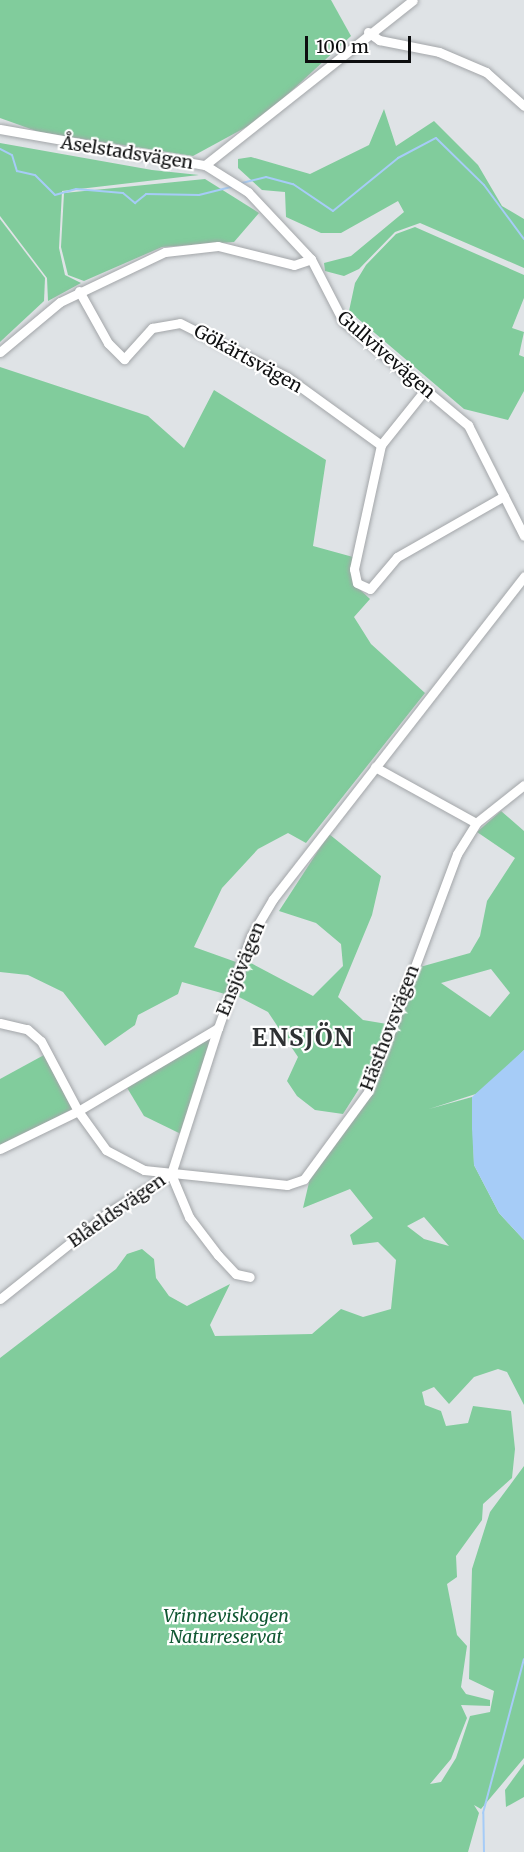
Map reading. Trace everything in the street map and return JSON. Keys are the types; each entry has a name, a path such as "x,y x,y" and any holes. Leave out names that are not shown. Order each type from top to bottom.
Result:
{"street":[{"name":"Åselstadsvägen","path":"0,129 205,165 368,32 413,0"},
{"path":"368,32 486,72 524,106"},
{"name":"Gullvivevägen","path":"205,165 264,205 311,259 343,321 468,425 524,536"},
{"path":"0,352 50,309 79,291 179,249 244,249 294,265 311,259"},
{"name":"Gökärtsvägen","path":"79,291 108,343 124,359 152,328 180,323 287,377 381,445"},
{"path":"425,390 381,445 354,569 365,590 398,557 504,496"},
{"name":"Ensjövägen","path":"0,1149 78,1111 218,1028 260,920 375,767 524,576"},
{"path":"375,767 476,823"},
{"name":"Hästhovsvägen","path":"78,1111 118,1159 171,1174 287,1185 304,1179 321,1162 368,1092 445,878 476,823 520,794 524,785"},
{"path":"0,1023 27,1029 41,1041 78,1111"},
{"name":"Blåeldsvägen","path":"0,1299 109,1212 171,1174 218,1028"},
{"path":"171,1174 189,1217 218,1255 236,1274 250,1277"}],"green space":[{"path":"0,0 331,0 351,36 261,119 193,156 39,132 0,118"},
{"path":"384,109 396,146 434,121 478,165 502,206 524,219 524,268 420,223 395,232 359,269 344,276 325,271 324,263 351,256 404,212 398,201 341,233 321,233 286,217 285,192 262,190 238,168 238,159 251,157 310,174 369,145"},
{"path":"0,143 152,170 199,175 62,191 59,248 65,275 81,283 48,301 47,278 0,216"},
{"path":"205,179 259,213 234,242 162,247 84,281 68,275 61,247 64,193"},
{"path":"0,219 45,278 44,301 0,342"},
{"path":"415,227 524,275 524,298 512,328 524,332 519,355 524,357 524,391 508,420 464,409 349,311 355,283 366,265 396,234"},
{"path":"0,367 148,416 184,448 214,390 326,460 313,546 353,557 353,583 370,599 354,617 371,644 425,693 306,843 288,833 258,849 222,888 194,947 236,962 225,994 182,982 178,994 138,1015 135,1025 105,1046 63,992 28,975 0,972"},
{"name":"Vrinneviskogen Naturreservat","path":"501,811 524,831 524,1050 485,1091 429,1109 472,1097 474,1165 499,1213 524,1240 524,1405 507,1372 498,1369 474,1377 449,1404 434,1387 422,1392 425,1405 441,1411 446,1426 468,1423 473,1406 511,1411 515,1449 512,1478 483,1504 482,1520 456,1556 457,1577 447,1584 457,1635 467,1646 461,1687 466,1694 490,1700 490,1706 461,1705 467,1718 451,1759 430,1784 441,1782 456,1758 470,1716 490,1712 494,1691 469,1679 472,1569 490,1512 524,1466 524,1758 481,1809 474,1805 479,1813 468,1852 0,1852 0,1358 116,1269 127,1254 142,1249 154,1259 156,1278 169,1296 187,1306 230,1284 210,1325 215,1336 312,1334 341,1309 363,1317 391,1309 396,1260 378,1242 353,1245 350,1235 373,1218 350,1189 303,1208 310,1178 372,1092 420,967 470,953 480,936 487,901 515,858 477,832","holes":["491,969 510,993 490,1017 441,983","424,1217 449,1246 424,1239 407,1226"]},
{"path":"329,834 381,876 372,915 338,997 363,1020 387,1024 371,1070 343,1114 315,1110 297,1096 287,1081 298,1057 268,1012 239,997 249,962 313,996 343,966 341,944 316,923 279,911"},
{"path":"209,1037 213,1043 181,1134 144,1116 126,1086"},
{"path":"44,1055 72,1109 0,1149 0,1079"},
{"path":"524,1764 524,1797 506,1807 505,1790"}],"water":[{"path":"524,1050 524,1240 499,1213 474,1165 472,1097"}],"waterway":[{"path":"242,183 266,177 293,184 333,211 398,158 436,138 484,185 524,239"},
{"path":"0,149 12,155 17,171 35,175 55,195 76,189 123,193 135,203 146,194 199,195 234,186"},
{"path":"484,1852 483,1813 524,1659"}],"district":[{"name":"ENSJÖN","path":"303,1038"}]}
